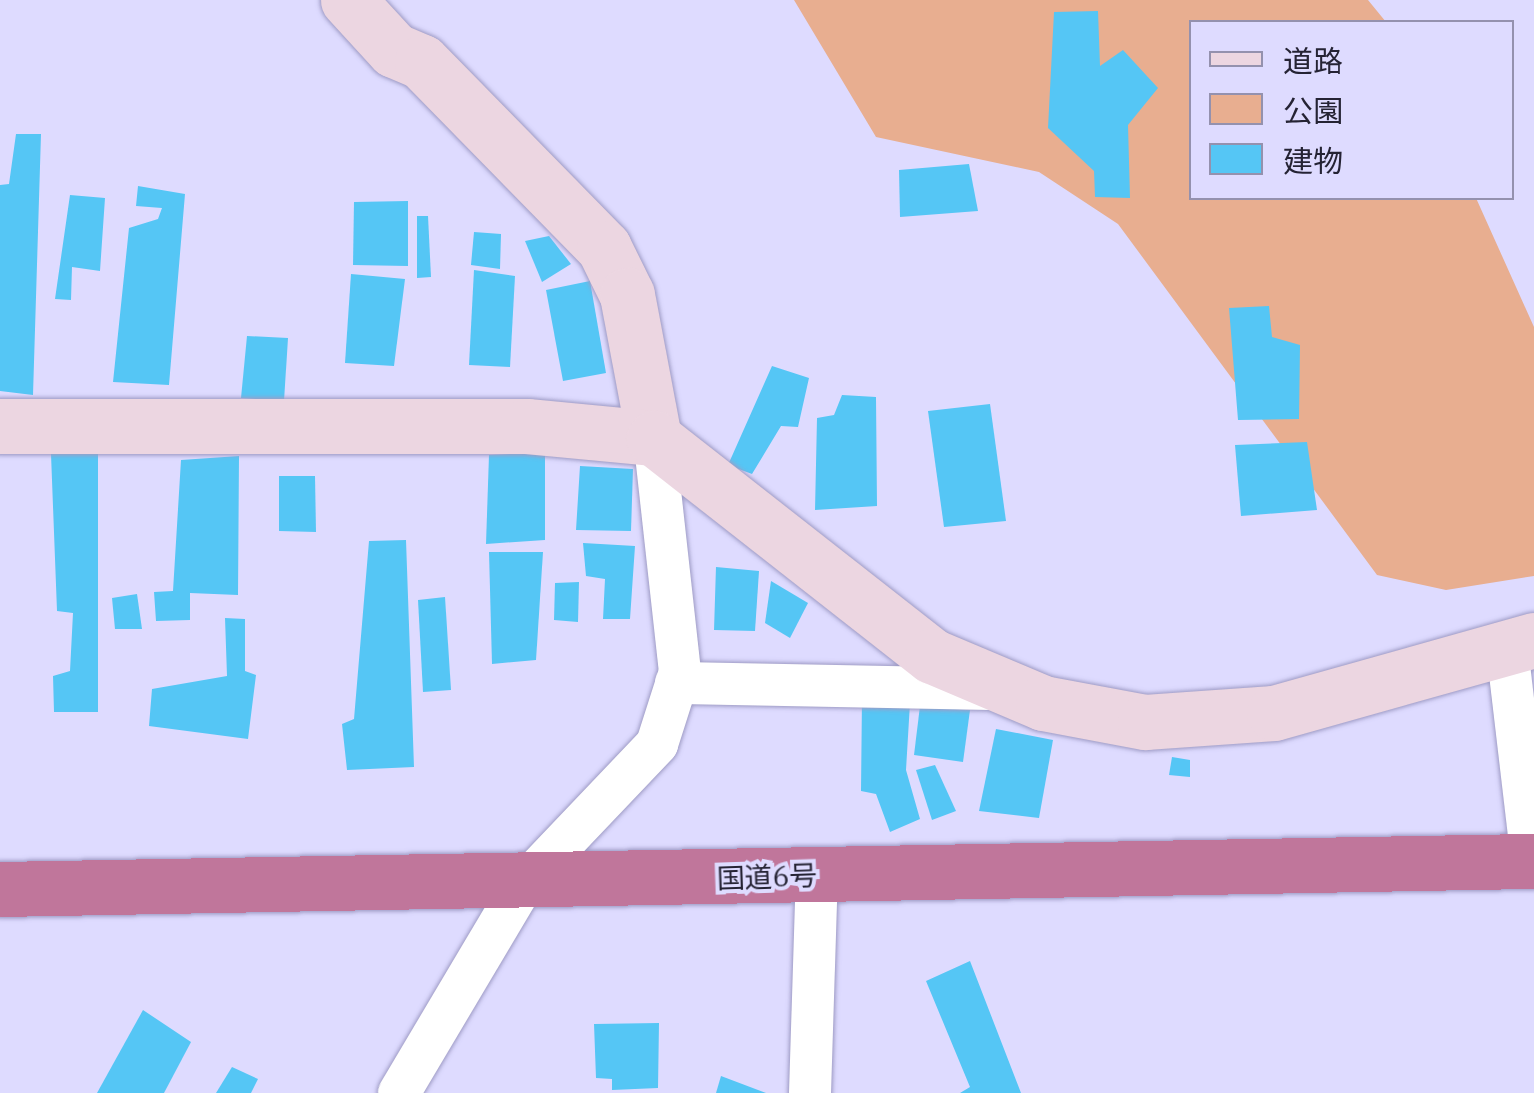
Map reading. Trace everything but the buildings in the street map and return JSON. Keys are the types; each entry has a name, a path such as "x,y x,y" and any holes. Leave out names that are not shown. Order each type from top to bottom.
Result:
{"highway":[{"name":"国道6号","path":"0,889 522,886 818,874 1533,861"}],"street":[{"path":"348,0 604,248 628,295 654,438 676,683 656,744 522,886 399,1093"},
{"path":"0,426 527,426 654,438 932,656 1011,690 1103,716 1204,722 1274,713 1520,644 1533,861"},
{"path":"676,683 1011,690"},
{"path":"810,1093 818,874"}],"green space":[{"path":"794,0 1368,0 1384,20 1189,20 1189,200 1477,200 1534,327 1534,576 1446,590 1377,575 1118,224 1039,172 876,137"}]}
